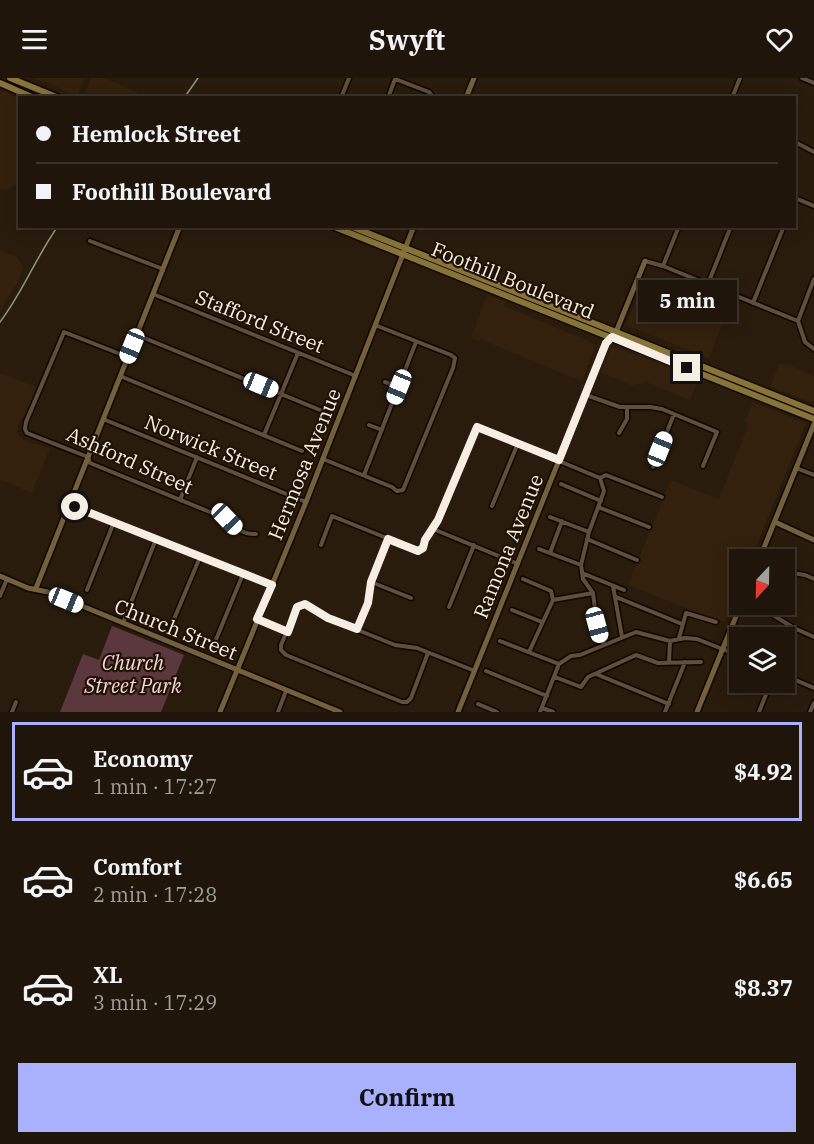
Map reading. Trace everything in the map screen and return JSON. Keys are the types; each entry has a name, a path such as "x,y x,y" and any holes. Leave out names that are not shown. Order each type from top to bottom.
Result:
{"main road":[{"path":"10,78 54,96"},
{"path":"0,83 29,96"},
{"name":"Foothill Boulevard","path":"338,228 404,251 614,335 814,419"},
{"name":"Foothill Boulevard","path":"354,228 404,251"},
{"name":"Foothill Boulevard","path":"614,335 814,411"}],"street":[{"path":"342,96 349,78"},
{"path":"467,96 474,78"},
{"path":"733,96 740,78"},
{"path":"802,78 814,83"},
{"path":"389,96 395,79 429,92 433,96"},
{"path":"796,143 814,152"},
{"path":"796,198 814,206"},
{"path":"36,588 179,228"},
{"name":"Hermosa Avenue","path":"220,712 306,502 413,228"},
{"path":"663,266 678,228"},
{"path":"708,284 730,228"},
{"path":"753,303 783,228"},
{"path":"90,241 163,269"},
{"path":"645,261 663,266 798,321"},
{"name":"Ramona Avenue","path":"458,712 606,343 614,335 645,261"},
{"path":"814,279 798,321 805,342 814,349"},
{"name":"Stafford Street","path":"153,294 356,376"},
{"path":"323,458 397,491 403,490 453,368 455,358 374,325"},
{"name":"Ashford Street","path":"128,357 64,332 25,429 30,435 88,457 90,463 227,519 236,529 247,534 256,534"},
{"path":"137,335 320,410"},
{"path":"364,475 416,342"},
{"path":"264,435 298,353"},
{"path":"120,376 302,451"},
{"path":"385,382 399,387"},
{"path":"586,395 613,406 650,407 674,414 717,432 703,466"},
{"path":"619,433 627,419 627,408"},
{"path":"653,467 674,414"},
{"name":"Norwick Street","path":"103,419 306,502"},
{"path":"764,549 814,424"},
{"path":"369,425 382,430"},
{"path":"321,545 332,516 418,551 423,548 477,427 600,478 604,491 580,565 581,573 593,593 597,625 604,645"},
{"path":"492,506 518,443"},
{"path":"180,500 197,458"},
{"path":"796,468 814,476"},
{"path":"600,478 606,475 662,497"},
{"path":"561,484 601,501"},
{"path":"70,505 272,585"},
{"path":"598,507 649,527"},
{"path":"550,517 589,532"},
{"path":"550,553 562,521"},
{"path":"87,590 114,522"},
{"path":"775,522 814,540"},
{"path":"433,529 518,564"},
{"path":"123,624 156,539"},
{"path":"357,629 368,603 371,582 388,539"},
{"path":"587,539 637,560"},
{"path":"449,607 474,545"},
{"path":"539,549 580,565"},
{"path":"172,624 200,557"},
{"path":"581,573 624,590"},
{"path":"795,573 814,579"},
{"path":"215,642 243,574"},
{"name":"Church Street","path":"0,576 28,588 36,588 340,712"},
{"path":"0,596 7,579"},
{"path":"524,579 551,591 553,600 529,652"},
{"path":"371,582 411,598"},
{"path":"614,586 622,637"},
{"path":"553,600 593,593"},
{"path":"616,597 682,624"},
{"path":"428,653 411,698 407,702 402,702 286,655 281,645 297,607 305,604 328,618 395,645 417,648 475,671"},
{"path":"512,610 542,622"},
{"path":"679,639 686,613 716,622"},
{"path":"697,712 737,615"},
{"path":"773,615 814,637"},
{"path":"257,619 288,632"},
{"path":"553,712 541,710 559,664 571,656 580,655 636,632 670,641 697,639 729,651"},
{"path":"500,641 559,664"},
{"path":"669,662 670,641"},
{"path":"555,677 581,687 588,677 636,655 658,663 701,662"},
{"path":"665,712 685,662"},
{"path":"486,671 548,696"},
{"path":"595,674 669,704"},
{"path":"795,680 814,688"},
{"path":"278,712 286,691"},
{"path":"759,712 767,693"},
{"path":"12,712 16,702"},
{"path":"810,712 814,703"},
{"path":"478,704 485,710 497,712"}],"shaded area":[{"path":"31,78 84,78 77,96 49,83"},
{"path":"91,78 104,78 137,92 138,96 83,96"},
{"path":"5,91 18,98 18,184 9,189 0,190 0,94"},
{"path":"0,250 17,257 23,267 19,280 0,311"},
{"path":"642,290 721,321 709,358 626,325 639,291"},
{"path":"487,295 505,301 504,306 591,342 595,346 583,379 578,380 487,342 471,338"},
{"path":"615,347 699,378 690,400 646,382 632,386 601,373 611,349"},
{"path":"779,364 790,365 814,376 814,401 810,402 770,386"},
{"path":"0,373 37,387 18,425 17,432 26,441 50,448 32,493 0,480"},
{"path":"753,402 806,423 755,549 729,549 729,613 725,623 628,585 671,480 719,499 747,428 745,420"}],"green space":[{"name":"Church Street Park","path":"112,626 184,655 161,712 60,712 83,654 99,660"}],"waterway":[{"path":"185,96 198,78"},
{"path":"0,322 16,299 57,228"}],"route":[{"path":"75,507 272,585 257,619 288,632 297,607 305,604 328,618 357,629 368,603 371,582 388,539 418,551 423,548 425,540 438,520 477,427 559,460 606,343 612,337 687,368"}]}
